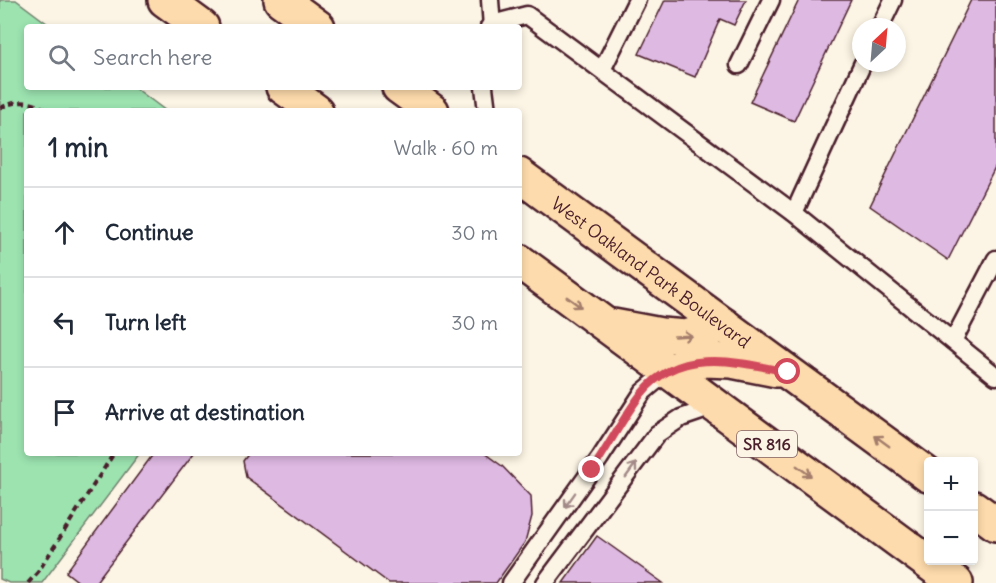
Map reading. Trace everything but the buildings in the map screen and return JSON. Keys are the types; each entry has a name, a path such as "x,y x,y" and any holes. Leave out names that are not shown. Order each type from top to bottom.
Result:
{"main road":[{"path":"165,0 198,24"},
{"path":"281,0 314,24"},
{"path":"287,90 311,108"},
{"name":"West Oakland Park Boulevard","path":"522,177 924,472"},
{"name":"SR 816","path":"522,263 956,583"},
{"path":"605,324 686,338 724,325"},
{"path":"668,371 704,360 732,361 788,372"},
{"path":"978,511 996,524"}],"lane":[{"path":"490,0 491,24"},
{"path":"602,70 638,0"},
{"path":"739,65 771,0"},
{"path":"884,18 893,0"},
{"path":"498,24 527,15 794,213 996,376"},
{"path":"794,213 859,72"},
{"path":"484,90 487,108"},
{"path":"953,341 996,259"},
{"path":"511,583 600,458 643,392 668,371"},
{"path":"545,583 657,434 681,418 716,406"}],"path":[{"path":"0,108 21,101 43,108"},
{"path":"28,583 38,572 112,456"}],"green space":[{"path":"0,0 16,0 48,24 24,24 24,90 138,90 162,108 24,108 24,456 138,456 42,583 9,583 0,579"}],"route":[{"path":"592,470 643,392 668,371 704,360 732,361 788,372"}]}
